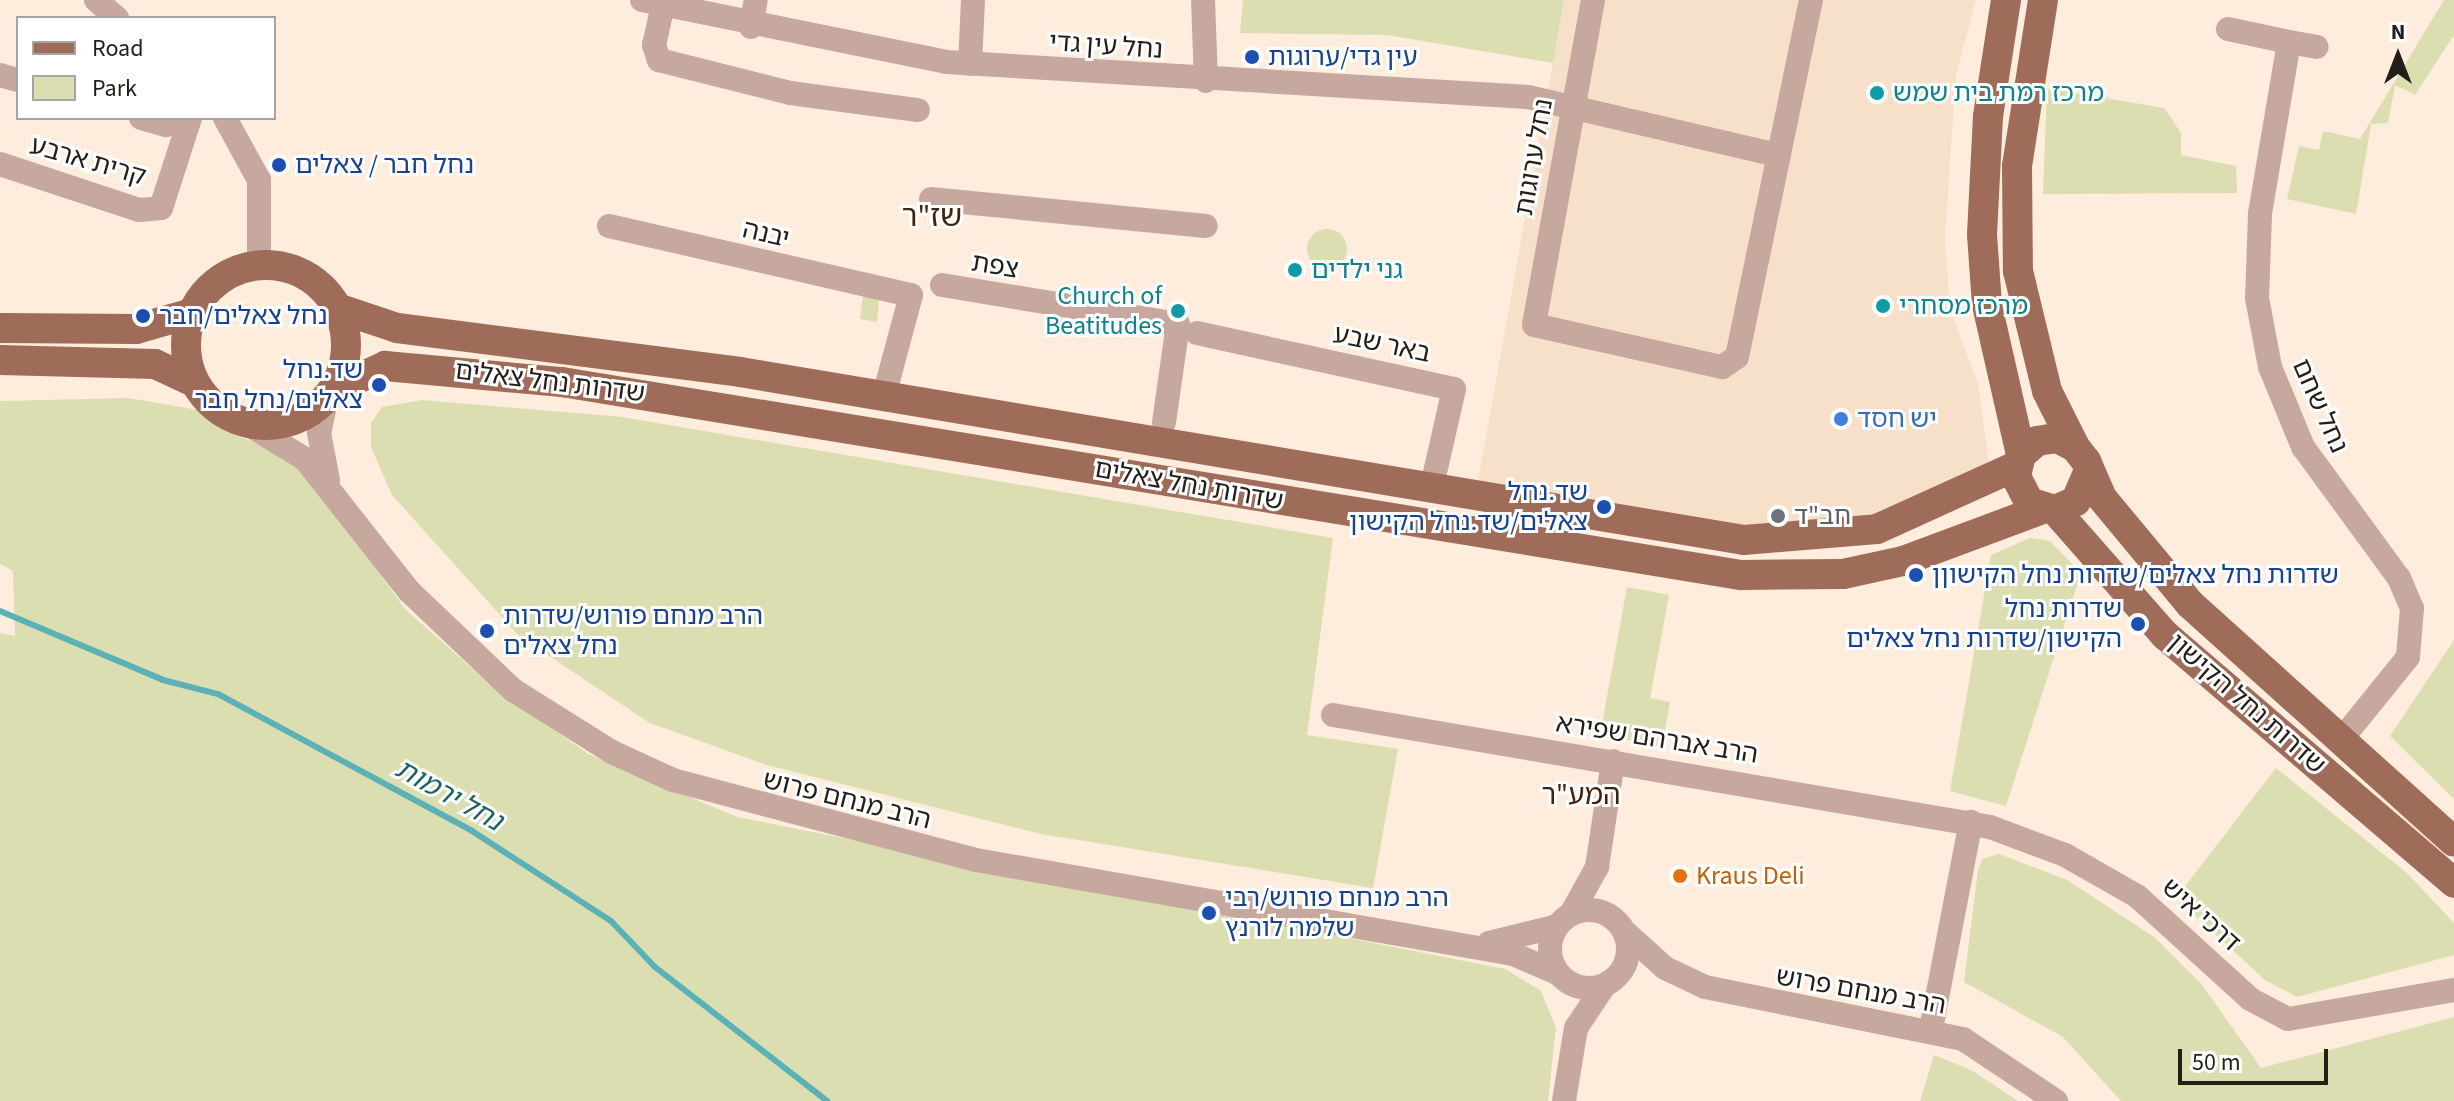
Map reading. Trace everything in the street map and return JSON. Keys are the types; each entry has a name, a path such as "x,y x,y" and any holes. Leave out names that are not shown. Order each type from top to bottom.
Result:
{"main road":[{"path":"2006,0 1988,116 1982,235 1987,305 2019,460 2022,495 2049,509 2076,501 2082,458 2046,438 2019,460"},
{"name":"שדרות נחל הקישון","path":"2043,0 2017,166 2018,271 2047,391 2102,498 2190,604 2454,842"},
{"path":"0,360 155,364 194,382 216,408 246,423 291,421 330,393 346,345 337,308 304,275 259,265 220,279 192,313 185,348 194,382"},
{"name":"שדרות נחל צאלים","path":"337,308 397,328 884,396 1699,535 1790,540 1877,529 2019,460"},
{"path":"0,328 136,329 192,313"},
{"name":"שדרות נחל צאלים","path":"330,393 385,366 562,382 1741,575 1843,574 1903,561 2049,509"},
{"name":"שדרות נחל הקישון","path":"2049,509 2176,645 2454,883"}],"street":[{"path":"96,0 115,16"},
{"path":"751,27 756,0"},
{"path":"970,64 973,0"},
{"path":"1203,0 1206,81"},
{"name":"נחל ערוגות","path":"1593,0 1571,106 1534,325 1722,367 1737,357 1777,155"},
{"path":"1777,155 1811,0"},
{"path":"652,2 654,45 659,60 790,93 918,110"},
{"name":"נחל עין גדי","path":"652,2 751,27 970,64 1206,81 1471,93 1571,106 1777,155"},
{"path":"2228,29 2317,47"},
{"name":"נחל שחם","path":"2289,42 2260,214 2261,333 2303,447 2399,578 2414,624 2397,675 2341,740"},
{"path":"148,120 166,125"},
{"name":"קרית ארבע","path":"0,164 139,210 161,208 189,120"},
{"path":"226,120 259,180 259,265"},
{"path":"931,199 1206,226"},
{"name":"יבנה","path":"609,226 911,295 884,396"},
{"name":"צפת","path":"942,285 1178,324 1164,422"},
{"name":"באר שבע","path":"1197,333 1454,389 1431,490"},
{"name":"הרב מנחם פרוש","path":"330,393 319,442 331,490"},
{"name":"הרב מנחם פרוש","path":"246,423 287,443 331,490 409,591 513,690 612,752 673,780 1003,865 1524,957 1559,975"},
{"name":"הרב אברהם שפירא","path":"1333,715 1971,822"},
{"path":"1564,1101 1574,1034 1549,949 1598,862 1613,761"},
{"path":"1931,1029 1971,822"},
{"name":"דרכי איש","path":"1971,822 2065,855 2137,896 2277,1016 2321,1016 2393,999 2454,990"},
{"path":"1574,1034 1628,956 1598,862"},
{"path":"1564,920 1595,910 1621,927"},
{"name":"הרב מנחם פרוש","path":"1458,945 1564,920"},
{"name":"הרב מנחם פרוש","path":"1621,927 1687,981"},
{"name":"דרכי איש","path":"2393,999 2454,972"},
{"path":"1559,975 1581,988 1608,984"},
{"name":"הרב מנחם פרוש","path":"1608,984 1642,975 1687,981 1931,1029 1997,1056 2056,1101"}],"shaded area":[{"name":"מרכז רמת בית שמש","path":"1564,0 1976,0 1956,75 1945,238 1950,308 1978,384 1989,463 1887,514 1745,530 1477,487"}],"green space":[{"path":"1243,0 1564,0 1553,63 1387,35 1240,33"},
{"path":"2444,0 2454,0 2454,35 2415,95 2395,85 2388,123 2371,124 2356,214 2287,199 2299,146 2319,150 2323,131 2360,139"},
{"path":"2047,88 2164,108 2181,133 2181,155 2236,166 2237,193 2043,194"},
{"path":"1327,229 1341,235 1347,249 1341,263 1327,269 1313,263 1307,249 1313,235"},
{"path":"864,289 880,293 877,322 860,319"},
{"path":"128,398 204,411 238,436 299,460 405,609 491,685 588,754 737,817 1505,969 1541,991 1556,1028 1548,1101 0,1101 0,633 15,636 13,571 0,564 0,401"},
{"path":"422,400 622,417 1333,538 1307,735 1398,749 1373,888 1041,834 767,765 650,723 519,636 392,495 371,447 371,423 382,407"},
{"path":"2030,538 2050,541 2081,573 2006,806 1950,791 1991,555"},
{"path":"1627,587 1669,595 1650,698 1670,702 1662,746 1600,735"},
{"path":"2454,640 2454,799 2390,736"},
{"path":"2276,768 2408,874 2454,923 2454,955 2297,997 2265,980 2176,898"},
{"path":"1999,854 2067,880 2154,937 2202,985 2261,1068 2454,1017 2454,1101 2121,1101 2063,1037 1964,982 1978,870 1982,859"},
{"path":"1934,1055 1971,1070 2018,1101 1920,1101"}],"waterway":[{"name":"נחל ירמות","path":"0,611 163,680 218,694 472,831 611,921 655,967 827,1101"}],"place":[{"name":"עין גדי/ערוגות","path":"1252,57"},
{"name":"מרכז רמת בית שמש","path":"1877,93"},
{"name":"נחל חבר / צאלים","path":"279,165"},
{"name":"גני ילדים","path":"1295,270"},
{"name":"מרכז מסחרי","path":"1883,306"},
{"name":"Church of Beatitudes","path":"1178,311"},
{"name":"נחל צאלים/חבר","path":"143,316"},
{"name":"שד.נחל צאלים/נחל חבר","path":"379,385"},
{"name":"יש חסד","path":"1841,419"},
{"name":"שד.נחל צאלים/שד.נחל הקישון","path":"1604,507"},
{"name":"חב\"ד","path":"1778,516"},
{"name":"שדרות נחל צאלים/שדרות נחל הקישוןן","path":"1916,575"},
{"name":"שדרות נחל הקישון/שדרות נחל צאלים","path":"2138,624"},
{"name":"הרב מנחם פורוש/שדרות נחל צאלים","path":"487,631"},
{"name":"Kraus Deli","path":"1680,876"},
{"name":"הרב מנחם פורוש/רבי שלמה לורנץ","path":"1209,913"}],"district":[{"name":"שז\"ר","path":"932,217"},
{"name":"המע\"ר","path":"1581,795"}]}
